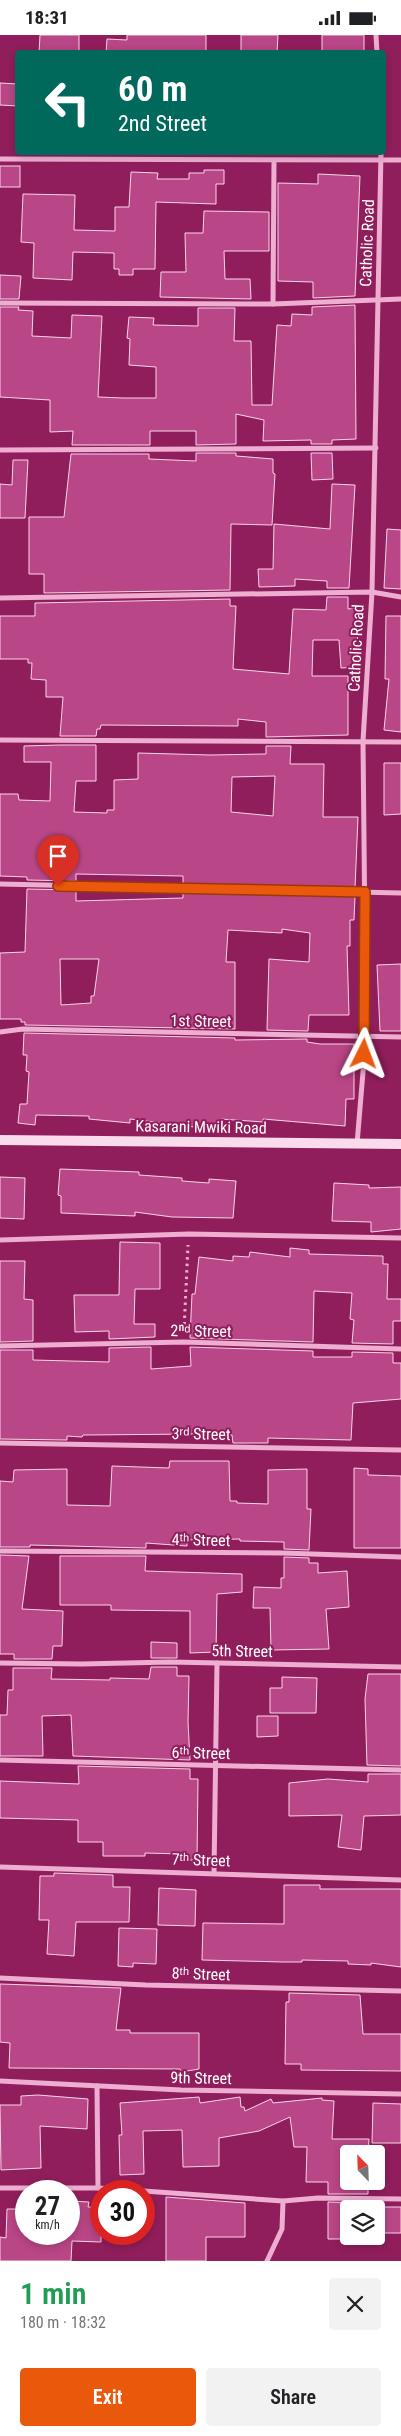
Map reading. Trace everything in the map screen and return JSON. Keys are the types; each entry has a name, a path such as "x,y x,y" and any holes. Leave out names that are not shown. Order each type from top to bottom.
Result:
{"main road":[{"name":"Kasarani Mwiki Road","path":"0,1140 401,1145"}],"street":[{"path":"376,35 377,50"},
{"name":"Catholic Road","path":"357,1144 366,1036 364,741 372,592 381,155"},
{"path":"0,159 401,160"},
{"path":"273,304 274,161"},
{"path":"0,303 273,304 401,299"},
{"path":"0,450 376,448"},
{"path":"0,598 372,592 401,597"},
{"path":"0,740 401,741"},
{"path":"0,884 401,893"},
{"name":"1st Street","path":"0,1032 23,1029 401,1037"},
{"path":"0,1239 189,1234 401,1239"},
{"name":"2ⁿᵈ Street","path":"0,1346 184,1342 401,1349"},
{"name":"3ʳᵈ Street","path":"0,1443 401,1450"},
{"name":"4ᵗʰ Street","path":"0,1551 283,1553 401,1557"},
{"name":"5th Street","path":"0,1663 216,1663 401,1667"},
{"path":"214,1873 216,1663"},
{"name":"6ᵗʰ Street","path":"0,1760 401,1770"},
{"name":"7ᵗʰ Street","path":"0,1867 401,1880"},
{"name":"8ᵗʰ Street","path":"0,1977 146,1985 401,1991"},
{"name":"9th Street","path":"0,2081 181,2090 401,2094"},
{"path":"97,2086 98,2180"},
{"path":"0,2187 90,2188"},
{"path":"155,2192 283,2201 318,2198 401,2199"},
{"path":"267,2261 282,2229 283,2201"}],"path":[{"path":"184,1342 189,1234"}],"building":[{"path":"40,35 79,35 79,50 39,50"},
{"path":"127,35 206,35 206,50 106,50 107,39 127,40"},
{"path":"241,35 278,35 277,50 241,50"},
{"path":"322,35 364,35 364,50 322,50"},
{"path":"0,83 15,84 15,106 0,105"},
{"path":"0,166 20,166 20,187 0,187"},
{"path":"204,170 224,170 224,184 216,184 216,204 156,202 155,269 133,269 133,275 119,275 119,269 114,269 114,253 73,252 72,280 33,278 34,243 21,242 23,194 75,195 74,230 115,231 115,207 129,207 131,172 158,173 157,179 189,179 189,173 204,173"},
{"path":"318,174 360,176 355,296 313,298 313,282 278,281 278,183 318,184"},
{"path":"204,211 269,212 269,251 224,251 225,279 250,279 251,299 160,297 161,272 186,272 185,233 203,233"},
{"path":"0,275 21,276 19,299 0,299"},
{"path":"355,305 356,439 332,440 332,444 311,444 311,440 263,441 264,420 236,414 236,444 196,445 196,431 150,431 150,445 72,445 73,431 50,432 50,400 0,397 0,307 19,307 18,310 33,311 32,336 71,338 72,315 102,316 98,397 123,398 156,398 156,367 129,365 130,339 127,338 129,317 154,318 153,325 198,326 198,308 235,308 234,341 251,341 252,405 272,405 277,325 291,326 292,314 312,315 312,307"},
{"path":"196,453 236,453 236,456 273,459 273,473 275,474 272,525 231,524 230,590 44,593 44,574 29,574 29,517 64,517 71,454 149,454 149,459 196,461"},
{"path":"311,453 332,453 333,479 312,480"},
{"path":"13,460 28,460 25,518 0,518 0,484 12,485"},
{"path":"332,484 355,485 349,588 327,588 327,581 295,579 295,586 259,587 258,569 273,569 274,524 330,529"},
{"path":"387,529 401,530 401,589 384,588"},
{"path":"327,597 348,597 348,609 356,608 359,667 341,668 339,640 313,640 312,676 348,676 348,735 266,737 266,722 238,719 238,726 101,725 100,729 97,729 96,736 60,736 63,697 46,697 46,680 31,679 32,663 28,663 28,659 0,659 0,616 35,616 35,603 230,599 230,606 236,606 233,669 289,674 293,609 326,610"},
{"path":"386,616 401,616 401,732 384,730 389,679 385,679"},
{"path":"96,745 96,781 76,781 74,812 107,813 107,810 114,810 114,780 138,779 138,753 266,754 266,746 291,746 290,764 324,764 323,817 358,817 355,888 183,884 183,876 76,874 76,881 27,880 27,877 0,876 0,794 18,794 19,800 50,801 51,762 24,762 24,746","holes":["275,776 273,816 231,812 232,777"]},
{"path":"384,763 401,763 401,814 384,815"},
{"path":"27,889 76,890 76,901 183,898 183,892 355,896 354,920 350,920 350,946 347,946 349,1015 309,1015 308,1031 267,1030 269,959 309,962 310,933 282,929 282,933 228,930 226,962 235,962 235,1029 25,1025 25,1022 21,1022 21,1019 0,1019 0,953 25,952","holes":["60,959 99,959 94,996 91,996 91,1003 61,1005"]},
{"path":"401,964 401,1031 380,1031 377,965"},
{"path":"24,1033 235,1038 235,1040 307,1039 307,1042 320,1044 354,1044 354,1099 346,1099 345,1126 263,1119 263,1122 221,1119 220,1127 203,1124 202,1128 130,1119 130,1123 89,1119 89,1116 36,1115 35,1125 18,1123 20,1104 27,1104 29,1072 26,1071 27,1055 23,1055"},
{"path":"60,1169 139,1172 139,1175 182,1178 182,1181 209,1183 209,1179 236,1181 233,1218 172,1217 135,1212 135,1216 61,1213 61,1196 58,1195"},
{"path":"0,1177 25,1178 24,1219 0,1218"},
{"path":"334,1183 369,1185 369,1188 401,1187 401,1229 371,1232 371,1222 332,1221"},
{"path":"120,1242 160,1243 160,1289 135,1289 134,1324 155,1324 155,1337 109,1339 109,1331 75,1332 74,1295 119,1295"},
{"path":"290,1248 309,1250 309,1254 383,1256 383,1264 388,1264 387,1299 401,1299 401,1321 393,1321 393,1344 352,1343 354,1320 350,1319 352,1293 314,1291 313,1342 190,1338 192,1294 195,1294 199,1257 233,1261 233,1256 249,1257 250,1252 290,1257"},
{"path":"0,1261 25,1261 24,1299 33,1300 33,1341 0,1342"},
{"path":"151,1347 151,1369 191,1366 190,1347 313,1351 313,1357 352,1357 352,1352 393,1353 393,1363 401,1363 401,1399 353,1403 351,1440 268,1438 268,1443 233,1443 232,1435 198,1434 83,1435 82,1437 67,1436 67,1440 0,1439 0,1350 33,1350 33,1360 109,1362 109,1348"},
{"path":"170,1461 229,1461 230,1501 237,1501 237,1503 268,1504 268,1470 307,1469 307,1509 311,1509 309,1550 284,1549 284,1542 240,1541 240,1539 187,1540 187,1546 146,1543 146,1548 30,1545 30,1547 0,1547 0,1481 13,1482 14,1470 67,1469 67,1505 110,1506 112,1466 169,1468"},
{"path":"354,1468 368,1469 368,1475 401,1476 401,1548 354,1548"},
{"path":"0,1555 29,1556 22,1609 63,1611 62,1646 53,1646 52,1659 14,1659 14,1654 0,1654"},
{"path":"60,1556 146,1556 145,1571 242,1574 242,1592 217,1594 216,1652 190,1653 190,1611 111,1610 111,1605 60,1605"},
{"path":"284,1557 309,1558 309,1563 318,1563 318,1573 347,1571 349,1607 326,1609 329,1649 271,1650 270,1608 253,1608 254,1587 281,1588 281,1578 284,1578"},
{"path":"151,1642 177,1643 177,1658 151,1658"},
{"path":"151,1667 177,1667 177,1676 189,1676 188,1722 190,1760 73,1756 71,1715 42,1716 43,1756 0,1756 0,1715 7,1715 8,1690 13,1690 13,1668 52,1668 51,1679 110,1680 110,1678 149,1679"},
{"path":"368,1674 401,1674 401,1766 367,1765 365,1699"},
{"path":"282,1677 317,1678 316,1713 270,1713 270,1688 282,1688"},
{"path":"257,1716 278,1716 278,1736 257,1737"},
{"path":"78,1766 190,1769 190,1779 198,1779 197,1860 182,1860 182,1854 145,1853 145,1856 103,1856 103,1842 78,1842 78,1820 0,1818 0,1781 79,1784"},
{"path":"368,1774 401,1774 401,1815 364,1816 361,1850 338,1847 342,1815 289,1816 289,1783 328,1779 368,1782"},
{"path":"54,1873 113,1875 113,1887 130,1887 129,1922 76,1922 74,1956 47,1954 49,1920 39,1920 40,1876 54,1876"},
{"path":"284,1885 320,1885 320,1889 401,1889 401,1967 371,1963 371,1965 348,1964 348,1961 202,1960 203,1923 284,1924"},
{"path":"159,1888 196,1890 195,1926 158,1925"},
{"path":"119,1928 157,1929 156,1964 133,1963 133,1967 118,1966"},
{"path":"0,1984 121,1988 116,2030 130,2030 130,2033 199,2033 199,2069 181,2072 180,2069 9,2068 10,2043 0,2042"},
{"path":"289,1993 360,1995 363,2034 401,2034 401,2071 301,2070 301,2064 285,2064 286,2002 289,2002"},
{"path":"38,2095 88,2099 87,2129 40,2126 41,2168 1,2170 0,2105 21,2105 21,2096"},
{"path":"199,2097 200,2103 240,2097 241,2107 244,2107 245,2111 271,2099 273,2103 322,2098 322,2100 334,2101 332,2139 369,2139 369,2145 340,2145 340,2190 368,2190 368,2194 328,2194 328,2182 306,2182 307,2147 294,2147 290,2117 259,2131 219,2138 219,2166 183,2167 182,2130 143,2131 144,2174 120,2175 119,2135 122,2135 120,2103"},
{"path":"373,2103 401,2104 401,2143 372,2143"},
{"path":"166,2197 245,2203 245,2237 206,2237 206,2261 166,2261"},
{"path":"80,2202 89,2202 90,2242 80,2241"},
{"path":"328,2202 340,2202 340,2239 328,2239"},
{"path":"385,2207 401,2207 401,2233 385,2233"},
{"path":"7,2209 15,2209 15,2245 72,2245 71,2261 0,2261 0,2237 6,2238"}],"route":[{"path":"58,886 365,892 366,1036 364,1054"}]}
